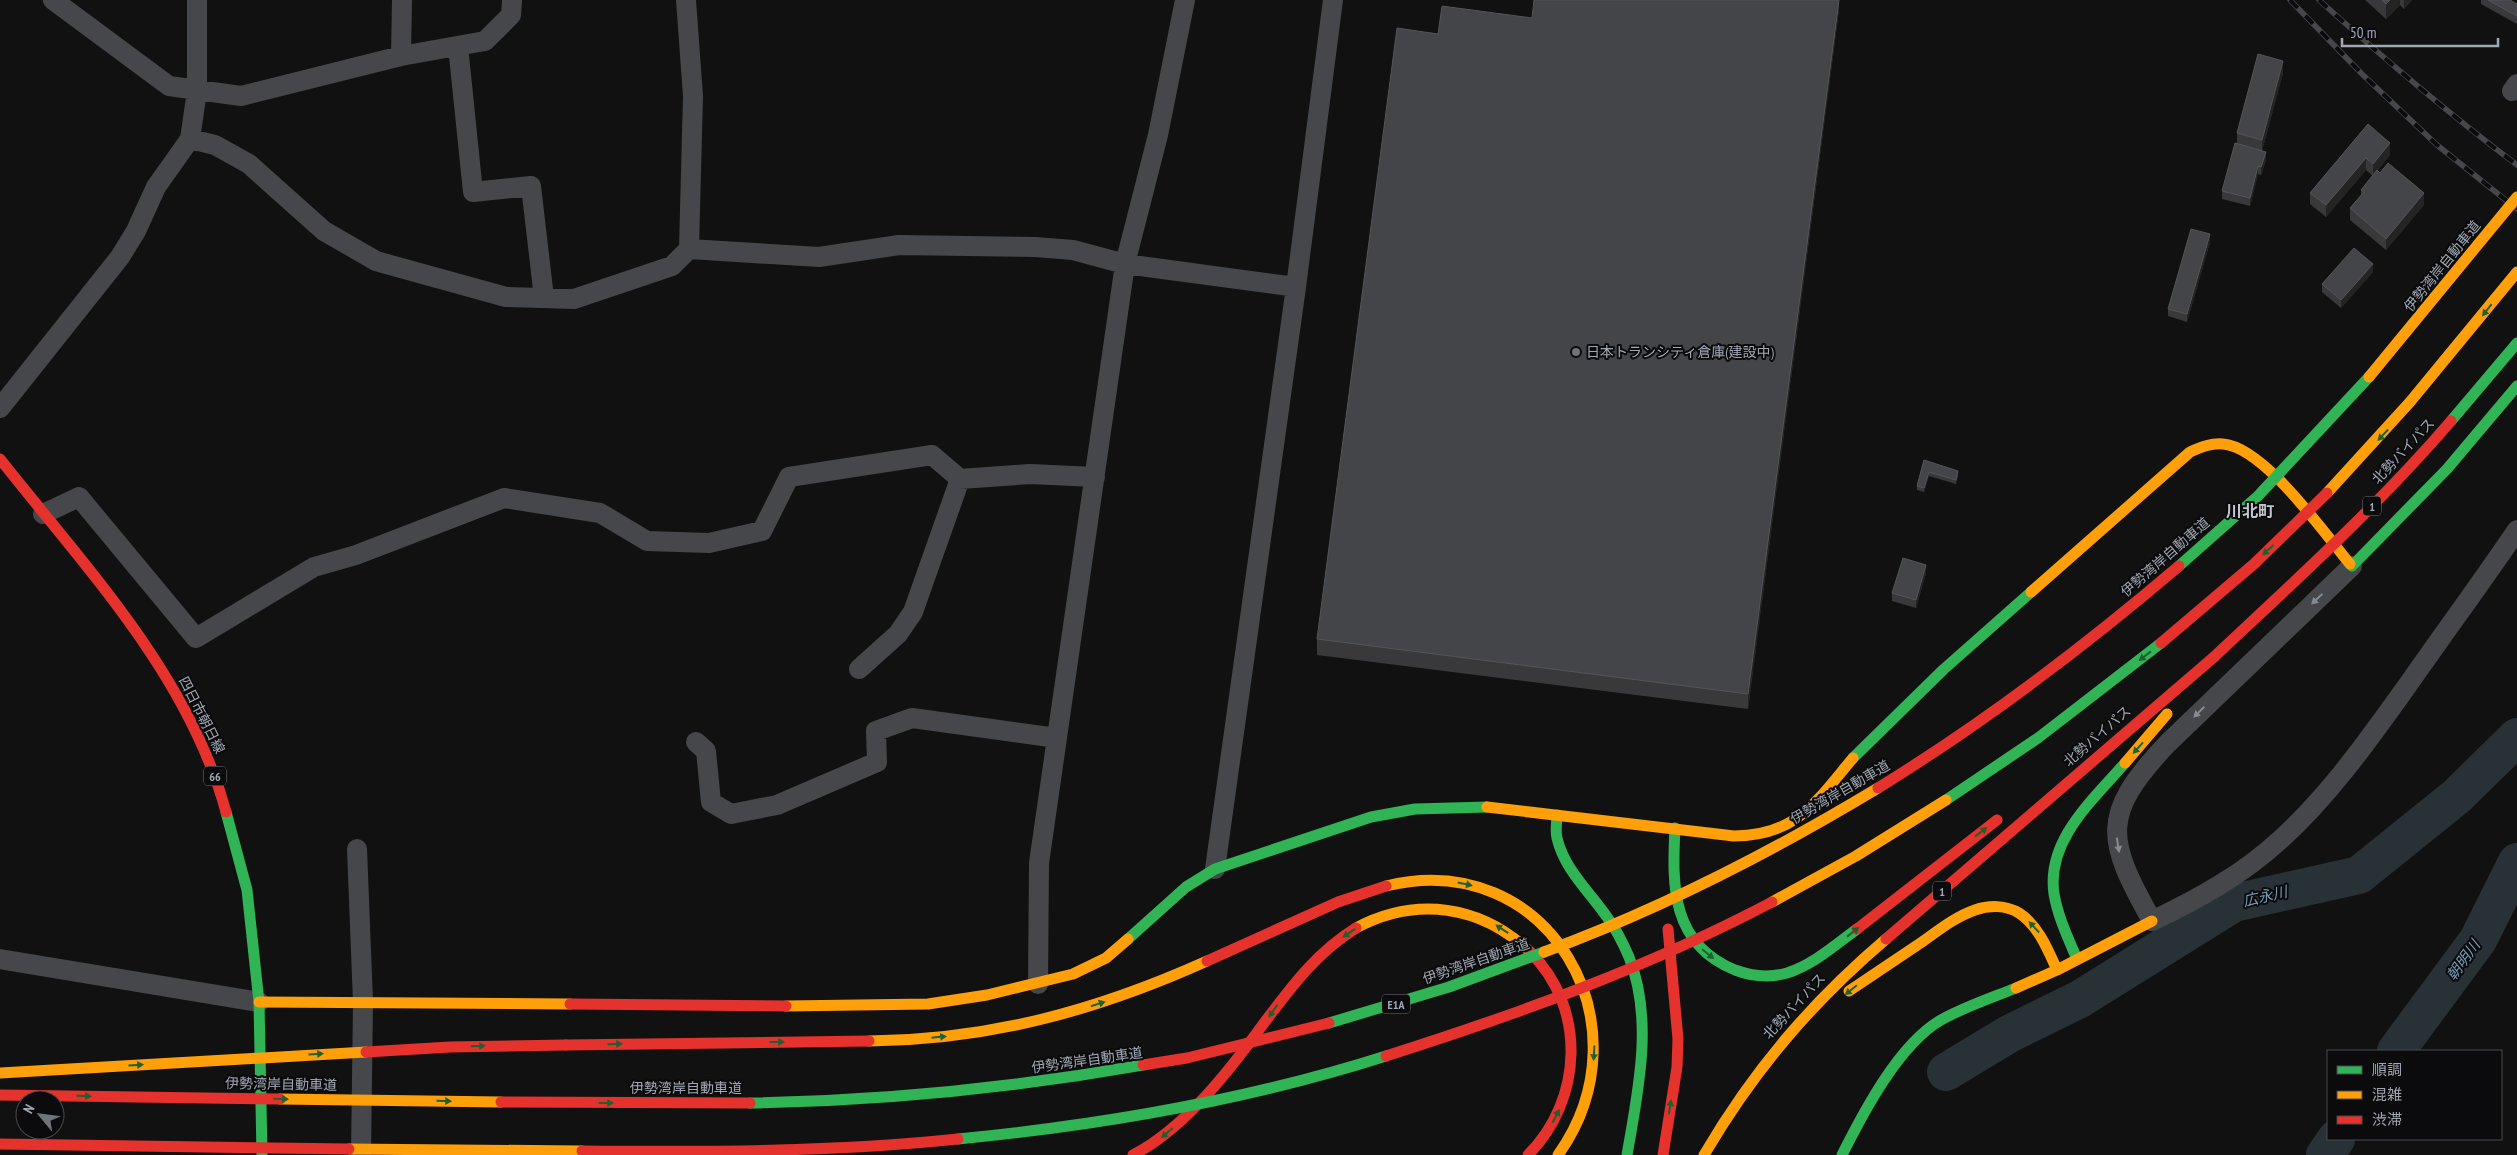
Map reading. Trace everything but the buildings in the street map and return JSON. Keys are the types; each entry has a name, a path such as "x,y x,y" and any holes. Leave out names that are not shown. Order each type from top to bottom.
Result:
{"main road":[{"name":"伊勢湾岸自動車道","path":"0,1095 642,1104 782,1103 917,1096 1041,1082 1155,1065 1259,1043 1478,978 1576,941 1736,867 1833,815 1935,753 2047,675 2164,580 2256,498 2344,405 2421,317 2517,197"},
{"path":"0,1144 642,1152 778,1150 910,1144 1036,1131 1167,1110 1264,1090 1369,1061 1496,1020 1592,984 1757,910 1841,864 1957,793 2073,712 2192,618 2291,530 2387,430 2469,334 2517,272"},
{"name":"北勢バイパス","path":"1704,1155 1726,1116 1751,1078 1781,1039 1814,1003 1855,965 2158,703 2214,657 2349,530 2424,452 2517,343"},
{"path":"259,1002 856,1006 928,1004 1038,984 1073,974 1106,958 1186,887 1215,869 1371,817 1415,809 1482,806 1752,836 1788,826 1811,808 1853,758 1944,669 2190,452 2205,444 2222,443 2256,458 2271,471 2352,566 2447,469 2517,386"},
{"name":"四日市朝日線","path":"0,459 122,614 177,693 218,783 247,890 259,1002 263,1122 262,1155"},
{"name":"1","path":"2077,959 2053,896 2055,858 2062,840 2072,825 2167,715 2214,657"},
{"path":"2095,743 2158,703"},
{"path":"1675,828 1674,889 1678,910 1687,931 1701,948 1718,962 1754,974 1773,976 1808,965 2010,810"},
{"path":"1557,815 1556,837 1561,853 1616,930 1626,951 1641,997 1643,1022 1642,1065 1627,1155"},
{"path":"1663,1155 1677,1067 1678,1039 1668,914 1668,873 1675,828"},
{"path":"0,1072 450,1047 854,1042 940,1038 1027,1024 1070,1014 1173,976 1324,906 1387,884 1416,879 1445,880 1494,892 1538,920 1555,937 1571,959 1582,981 1591,1010 1595,1040 1594,1069 1588,1098 1575,1129 1558,1155"},
{"path":"1717,1150 1759,1083 1789,1047 1818,1017 1858,984 1972,910 1998,905 2011,909 2022,916 2042,937 2058,970"},
{"path":"1138,1153 1164,1136 1214,1085 1262,1027 1302,972 1326,949 1350,931 1378,916 1408,908 1439,908 1467,913 1497,925 1520,942 1542,963 1556,986 1569,1018 1572,1046 1570,1076 1563,1103 1550,1127 1528,1155"},
{"path":"1842,1155 1875,1097 1913,1045 1927,1030 1941,1020 2058,970 2152,921"}],"street":[{"path":"52,0 169,86 241,96 401,56 485,40 511,14 512,0"},
{"path":"0,408 120,257 136,231 156,187 190,139 197,91 198,0"},
{"path":"401,56 402,0"},
{"path":"190,139 215,145 249,164 324,231 376,261 506,297 574,299 672,266 689,249 693,96 686,0"},
{"path":"1038,984 1039,863 1124,264 1158,135 1185,0"},
{"path":"1215,869 1296,286 1333,0"},
{"path":"458,46 474,192 531,186 544,298"},
{"path":"689,249 819,257 899,245 1035,247 1073,250 1124,264 1296,286"},
{"path":"44,514 79,497 196,638 314,567 356,555 504,498 600,513 647,541 709,542 762,531 789,476 932,455 960,479 1030,474 1095,477"},
{"path":"859,669 898,634 913,612 960,479"},
{"path":"2352,566 2167,744 2140,772 2129,791 2120,811 2116,835 2127,875 2152,921 2204,896 2243,869 2280,841 2314,806 2380,723 2517,530"},
{"path":"696,742 706,751 711,802 731,814 777,806 876,762 876,731 912,718 1057,738"},
{"path":"357,849 363,1002 361,1155"},
{"path":"0,959 259,1002"}],"waterway":[{"name":"広永川","path":"1946,1072 2009,1034 2080,999 2234,903 2359,875 2457,796 2517,737"},
{"name":"朝明川","path":"2397,1050 2478,940 2517,862"},
{"name":"朝明川","path":"2325,1155 2335,1140"}],"railway":[{"path":"2290,0 2362,74 2437,145 2517,209"},
{"path":"2319,0 2416,85 2517,165"}],"traffic: fast":[{"path":"2451,421 2517,343"},
{"path":"2179,566 2258,496 2369,377"},
{"path":"2350,564 2352,566 2447,469 2517,386"},
{"path":"1853,758 1944,669 2031,592"},
{"path":"1946,800 2038,738 2161,643"},
{"path":"2077,959 2061,919 2054,894 2053,874 2057,856 2074,822 2125,763"},
{"path":"1128,939 1186,887 1215,869 1371,817 1415,809 1487,807"},
{"path":"226,812 247,890 259,1002 262,1155"},
{"path":"1557,815 1556,835 1565,860 1600,907 1622,941 1637,981 1641,1006 1642,1056 1627,1155"},
{"path":"1675,828 1674,871 1680,911 1687,929 1698,945 1714,959 1747,974 1760,976 1780,975 1815,960 1857,929"},
{"path":"1329,1023 1449,987 1544,952"},
{"path":"1842,1155 1871,1100 1911,1045 1941,1020 2016,988"},
{"path":"958,1139 1066,1126 1174,1109 1281,1086 1386,1056"},
{"path":"750,1103 799,1102 947,1092 996,1087 1143,1065"}],"traffic: slow":[{"path":"2369,377 2517,197"},
{"path":"2327,493 2410,402 2517,272"},
{"path":"2031,592 2190,452 2214,444 2223,444 2239,449 2274,475 2292,493 2350,564"},
{"path":"2125,763 2167,714"},
{"path":"1487,807 1734,836 1755,834 1774,830 1803,814 1828,789 1853,758"},
{"path":"1544,952 1631,917 1715,878 1798,835 1878,788"},
{"path":"1772,902 1856,856 1946,800"},
{"path":"1386,886 1444,881 1494,893 1536,919 1568,957 1587,1002 1593,1052 1584,1104 1558,1155"},
{"path":"1849,991 1954,920 1986,907 2009,908 2026,918 2042,938 2057,970"},
{"path":"1356,928 1379,918 1402,912 1425,909 1447,910 1469,915 1491,924 1511,936 1530,952"},
{"path":"2016,988 2057,970 2152,921"},
{"path":"786,1006 928,1004 987,995 1073,974 1106,958 1128,939"},
{"path":"1704,1155 1743,1094 1786,1039 1833,988 1886,939"},
{"path":"869,1041 958,1035 1042,1019 1084,1008 1125,994 1207,961"},
{"path":"259,1002 570,1004"},
{"path":"0,1073 366,1052"},
{"path":"280,1099 501,1102"},
{"path":"349,1149 582,1151"}],"traffic: jam":[{"path":"2214,657 2365,513 2451,421"},
{"path":"0,459 99,582 161,669 187,714 209,762 226,812"},
{"path":"2161,643 2254,564 2327,493"},
{"path":"1878,788 1957,737 2033,683 2107,626 2179,566"},
{"path":"1886,939 2214,657"},
{"path":"1857,929 1997,820"},
{"path":"1207,961 1338,902 1386,886"},
{"path":"1386,1056 1582,988 1678,948 1772,902"},
{"path":"1133,1155 1171,1130 1188,1114 1236,1060 1305,971 1329,948 1356,928"},
{"path":"1663,1155 1677,1067 1678,1039 1668,929"},
{"path":"1528,1155 1546,1133 1560,1108 1568,1081 1571,1054 1569,1026 1561,1000 1549,975 1530,952"},
{"path":"570,1004 786,1006"},
{"path":"1143,1065 1187,1058 1329,1023"},
{"path":"566,1045 869,1041"},
{"path":"366,1052 450,1047 566,1045"},
{"path":"0,1095 280,1099"},
{"path":"501,1102 750,1103"},
{"path":"582,1151 817,1149 958,1139"},
{"path":"0,1144 349,1149"}],"place":[{"name":"日本トランシティ倉庫(建設中)","path":"1576,352"}],"district":[{"name":"川北町","path":"2250,511"}]}
